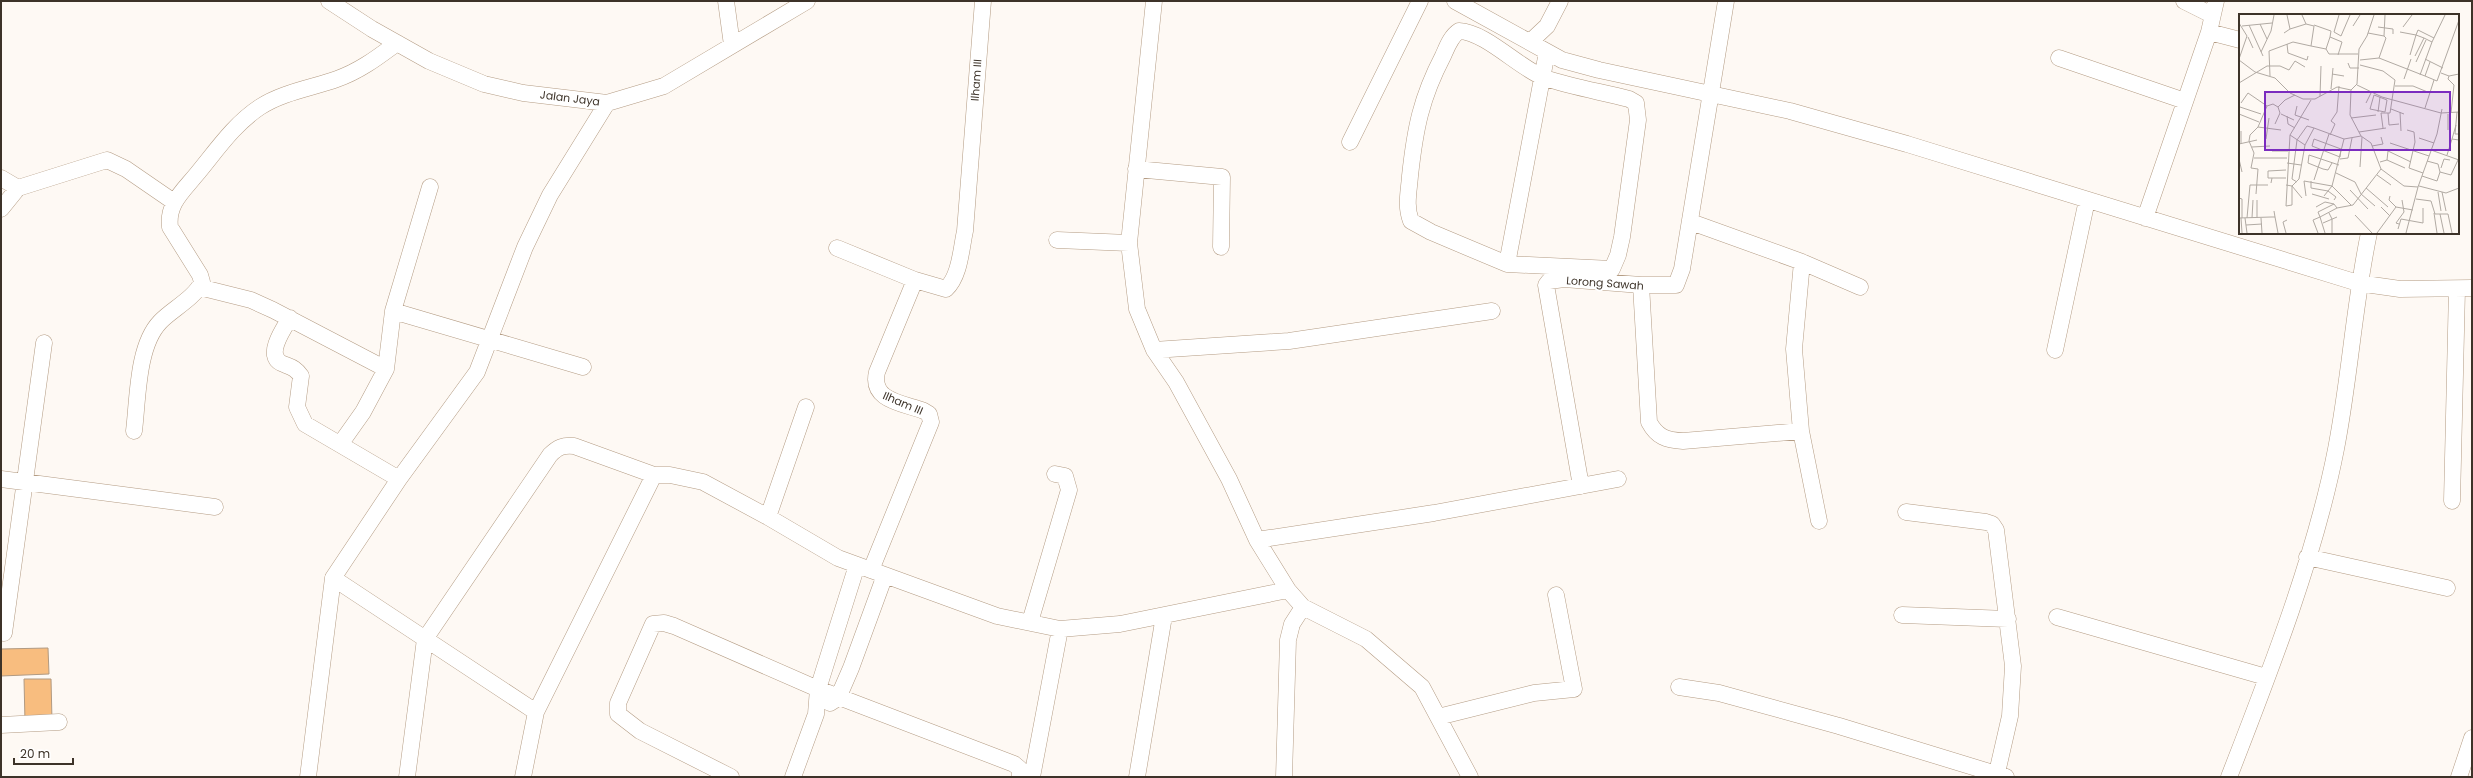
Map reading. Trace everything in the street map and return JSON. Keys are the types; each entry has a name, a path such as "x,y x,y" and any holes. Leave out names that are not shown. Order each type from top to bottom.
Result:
{"street":[{"name":"Jalan Jaya","path":"328,1 429,61 484,84 523,93 607,103 664,86 807,1"},
{"path":"726,1 732,45"},
{"name":"Ilham III","path":"837,248 915,280 946,289 951,285 958,267 965,231 983,1"},
{"path":"1154,1 1129,242 1137,308 1154,350 1180,389 1229,479 1257,540 1288,590 1303,607 1366,639 1422,686 1470,777"},
{"path":"1350,142 1420,1"},
{"path":"1455,1 1562,60 1599,70 1790,111 1900,142 2358,283 2400,289 2464,288 2452,501"},
{"path":"1530,42 1548,26 1560,1"},
{"name":"Lorong Sawah","path":"1581,486 1546,285 1549,281 1564,280 1641,285 1676,285 1682,269 1691,222 1713,94 1726,1"},
{"path":"2145,218 2209,32 2214,8 2184,1"},
{"path":"1460,31 1466,32 1482,40 1544,78 1629,99 1636,103 1638,120 1622,237 1618,255 1612,269 1507,264 1431,232 1411,221 1407,205 1414,134 1421,106 1431,79 1452,38 1460,31"},
{"path":"2209,32 2239,40"},
{"path":"134,431 143,353 150,336 159,323 199,287 202,282 200,275 170,227 169,219 174,202 241,121 261,106 279,97 350,74 365,66 397,43"},
{"path":"1507,264 1548,52"},
{"path":"2058,58 2185,101"},
{"path":"308,777 333,578 399,479 477,372 525,247 550,195 607,103"},
{"path":"1,209 18,188 107,160 126,169 174,202"},
{"path":"1136,169 1222,177 1221,247"},
{"path":"1,178 18,188"},
{"path":"341,443 363,412 386,369 393,311 430,187"},
{"path":"2055,350 2087,200"},
{"path":"1691,222 1802,262 1860,287"},
{"path":"2235,775 2266,677 2307,557 2336,449 2348,374 2358,283 2369,234"},
{"path":"1057,240 1129,242"},
{"path":"1802,262 1794,349 1801,431 1819,521"},
{"name":"Ilham III","path":"871,570 931,422 929,414 924,411 878,392 875,382 915,280"},
{"path":"1641,285 1649,422 1657,434 1664,439 1683,441 1801,431"},
{"path":"199,287 251,300 290,318 386,369"},
{"path":"393,311 582,367"},
{"path":"1154,350 1289,341 1492,311"},
{"path":"290,318 275,346 275,358 279,362 296,368 301,376 297,407 305,424 341,443 399,479"},
{"path":"4,633 23,483 44,344"},
{"path":"768,517 806,406"},
{"path":"407,777 425,639 557,448 565,445 588,450 654,476 670,475 703,482 768,517 838,558 997,616 1060,629 1120,624 1288,590"},
{"path":"1030,622 1069,490 1065,476 1055,474"},
{"path":"523,777 536,712 654,476"},
{"path":"1,479 215,507"},
{"path":"1257,540 1618,479"},
{"path":"1678,687 1719,693 2000,776 2010,716 2013,666 1997,532 1992,524 1906,512"},
{"path":"2307,557 2447,588"},
{"path":"793,777 816,714 818,690 835,636 871,570"},
{"path":"816,714 838,698 860,643 871,570"},
{"path":"333,578 536,712"},
{"path":"1438,717 1534,693 1574,690 1556,595"},
{"path":"1284,777 1288,640 1292,624 1303,607"},
{"path":"1902,615 2008,619"},
{"path":"1137,777 1164,616"},
{"path":"2057,617 2266,677"},
{"path":"731,777 640,731 618,714 618,703 653,624 664,623 674,626 818,690 1014,764 1020,769 1020,777"},
{"path":"1032,777 1060,629"},
{"path":"835,636 860,643"},
{"path":"1,725 59,722"},
{"path":"2459,777 2472,738"}],"building":[{"path":"48,648 49,674 1,676 1,649"},
{"path":"24,679 51,679 52,721 25,722"}]}
